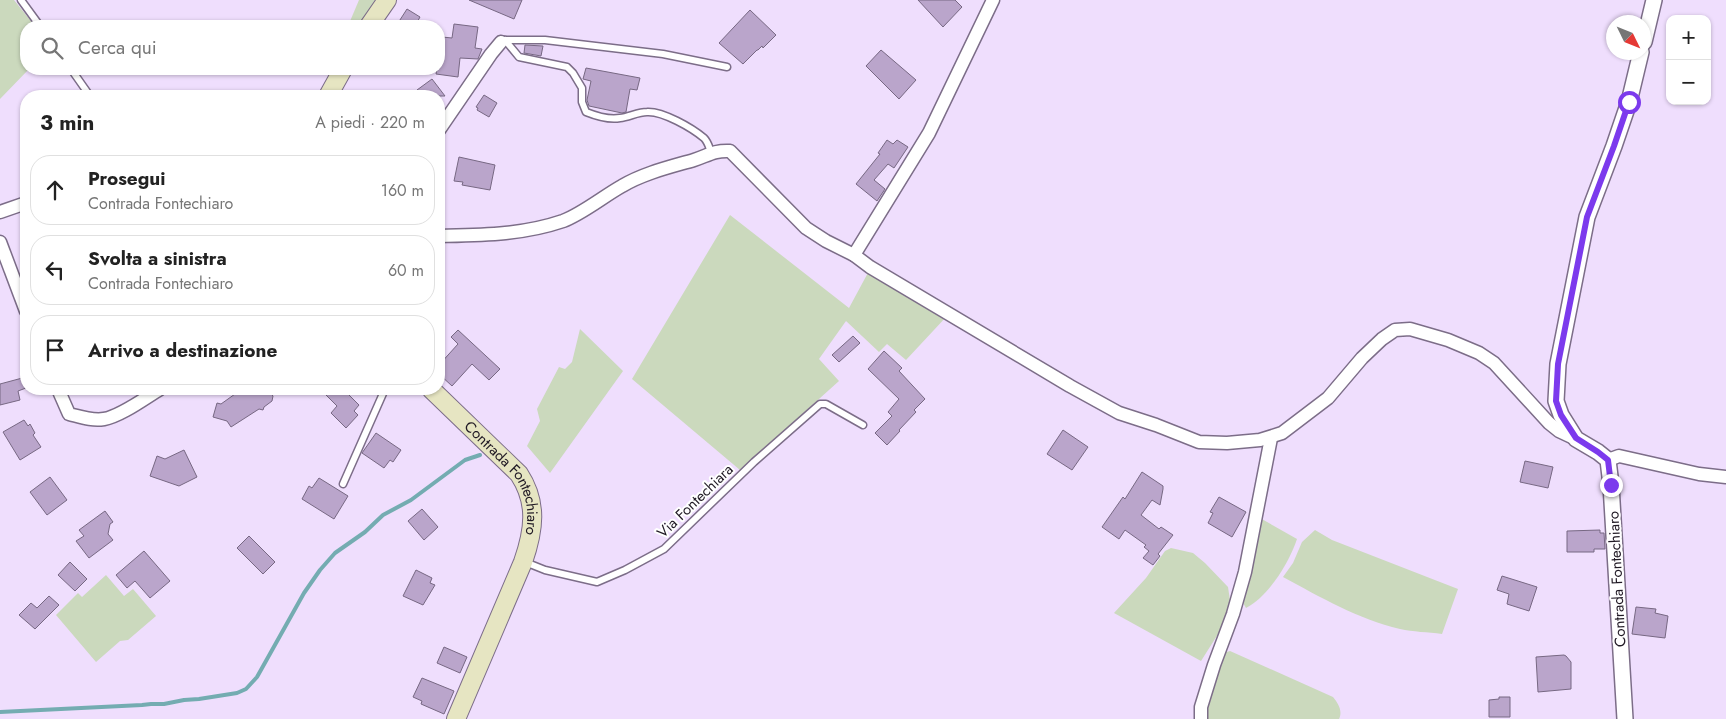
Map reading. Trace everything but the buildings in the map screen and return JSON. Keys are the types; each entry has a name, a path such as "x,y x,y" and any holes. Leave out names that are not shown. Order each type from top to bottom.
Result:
{"main road":[{"path":"373,20 387,0"},
{"path":"331,90 340,75"},
{"name":"Contrada Fontechiaro","path":"437,395 520,474 526,484 532,503 533,516 531,540 523,562 456,719"}],"street":[{"path":"854,255 929,133 993,0"},
{"path":"1650,15 1654,0"},
{"path":"445,121 491,54 503,41"},
{"path":"1576,438 1564,421 1556,401 1558,364 1587,217 1629,102 1639,60"},
{"path":"445,236 503,234 536,229 565,220 624,184 659,170 701,158 711,152 730,151 806,228 826,241 854,255 870,267 1119,413 1199,442 1227,443 1260,440 1282,433 1328,398 1362,358 1382,339 1396,330 1410,329 1448,340 1479,353 1494,363 1549,423 1559,431 1576,438 1608,460 1618,456 1726,478"},
{"path":"0,212 20,205"},
{"path":"0,242 20,295"},
{"path":"61,395 69,414 93,419 106,419 150,395"},
{"path":"1201,719 1201,707 1233,614 1245,572 1270,438"},
{"name":"Contrada Fontechiaro","path":"1608,460 1625,719"}],"lane":[{"path":"21,0 36,20"},
{"path":"503,41 545,40 663,54 727,67"},
{"path":"503,41 519,57 567,67 582,88 582,102 586,112 597,116 618,118 648,112 664,115 704,138 711,152"},
{"path":"75,75 86,90"},
{"path":"343,484 382,395"},
{"name":"Via Fontechiara","path":"523,562 545,570 598,582 664,549 754,462 820,404 826,404 863,426"}],"green space":[{"path":"0,0 14,0 30,20 20,20 20,75 23,75 0,99"},
{"path":"359,0 380,0 366,20 351,20"},
{"path":"730,215 849,308 870,269 947,316 906,360 887,344 879,352 846,321 819,359 839,381 740,470 632,379"},
{"path":"580,329 623,371 550,473 527,446 540,421 537,409 559,367 565,369 572,362"},
{"path":"1260,518 1297,539 1289,558 1270,588 1246,608 1241,599"},
{"path":"1315,530 1332,540 1458,589 1442,634 1405,630 1384,625 1340,607 1283,577 1293,563 1302,542"},
{"path":"1171,548 1193,553 1228,587 1231,607 1220,631 1201,661 1114,613 1146,578 1165,551"},
{"path":"106,575 124,596 133,589 156,616 128,640 120,641 96,662 56,615 78,593 82,597"},
{"path":"1230,651 1333,697 1340,710 1339,719 1206,719 1210,694 1223,653"}],"waterway":[{"path":"0,712 164,704 237,693 246,689 257,677 304,593 335,553 365,532 383,515 411,500 465,460 480,455"}],"route":[{"path":"1611,485 1608,460 1576,438 1561,415 1556,401 1558,364 1587,217 1629,102"}]}
